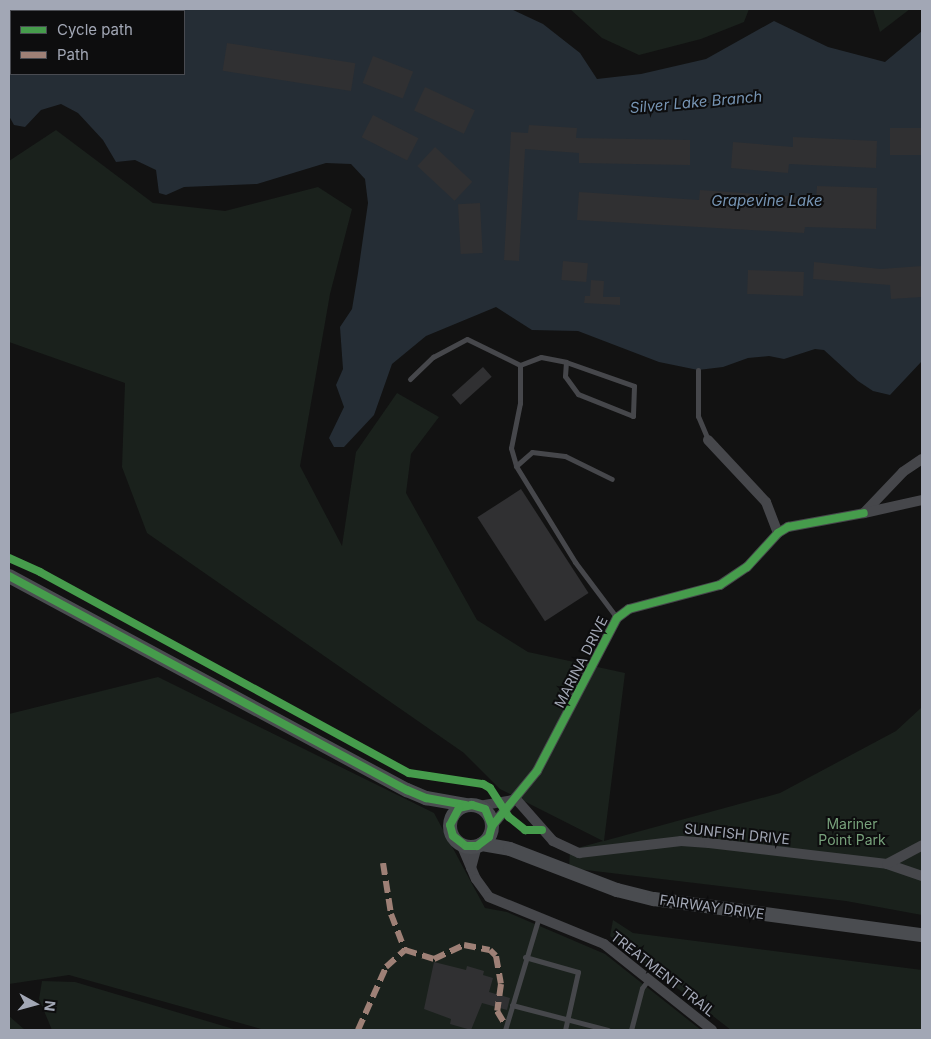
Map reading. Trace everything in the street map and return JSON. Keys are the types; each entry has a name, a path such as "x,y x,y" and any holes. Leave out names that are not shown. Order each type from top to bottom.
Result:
{"street":[{"path":"708,440 762,496 778,532"},
{"path":"864,513 904,472 922,459"},
{"name":"MARINA DRIVE","path":"492,829 537,771 617,618 629,609 720,585 747,567 778,532 801,523 864,513 922,500"},
{"path":"9,576 426,798 439,808 450,825 453,836 461,844"},
{"path":"426,798 472,806"},
{"path":"450,825 454,814 472,806 516,799"},
{"name":"SUNFISH DRIVE","path":"516,799 553,842 579,853 681,841 887,864 922,876"},
{"name":"FAIRWAY DRIVE","path":"472,806 490,815 492,829 510,849"},
{"path":"471,869 480,845 492,829"},
{"name":"FAIRWAY DRIVE","path":"461,844 510,849 617,890 654,899 922,935"},
{"name":"TREATMENT TRAIL","path":"461,844 471,869 489,897 604,944 712,1030"},
{"path":"887,864 922,845"}],"lane":[{"path":"410,379 433,357 466,339 520,365 541,357 566,362 634,386 633,416 578,394 565,376 566,362"},
{"path":"520,365 520,403 511,448 516,466 575,562 617,618"},
{"path":"698,370 698,416 708,440"},
{"path":"516,466 532,452 564,456 612,479"},
{"path":"505,1030 525,957 540,917"},
{"path":"525,957 578,972 565,1030"},
{"path":"631,1030 642,988 649,979"},
{"path":"512,1005 608,1030"}],"green space":[{"path":"570,9 749,9 744,22 701,39 639,55 602,38"},
{"path":"873,9 910,9 880,32"},
{"name":"Mariner Point Park","path":"56,130 153,203 225,211 318,187 352,209 330,294 300,466 342,546 356,452 397,393 439,417 411,454 406,493 477,620 528,652 625,673 604,841 780,793 896,731 922,707 922,915 846,901 569,868 570,850 603,841 500,789 464,753 147,533 122,467 125,383 9,342 9,161"},
{"path":"158,677 434,813 485,908 507,912 605,954 701,1030 265,1030 69,975 9,984 9,714"},
{"path":"613,920 633,933 922,970 922,1030 731,1030 610,936"},
{"path":"42,981 75,982 237,1030 52,1030 39,999"},
{"path":"9,1016 25,1030 9,1030"}],"water":[{"name":"Grapevine Lake","path":"9,9 511,9 543,24 580,53 597,79 641,74 706,59 774,21 828,47 885,62 922,31 922,361 890,395 873,391 858,381 824,350 815,349 784,359 769,356 748,358 723,367 698,370 659,362 578,331 532,330 496,307 426,336 392,364 374,415 344,447 334,447 329,438 344,407 336,385 343,369 340,327 352,309 368,203 365,179 351,164 326,163 257,184 184,187 166,195 159,193 156,170 135,160 116,162 103,140 78,113 61,104 41,110 25,127 14,125 9,116"}],"building":[{"path":"227,43 355,63 351,91 223,71"},
{"path":"373,56 413,71 403,98 363,83"},
{"path":"425,87 475,110 464,134 414,111"},
{"path":"373,115 418,138 407,160 362,137"},
{"path":"529,125 577,128 576,138 690,140 690,165 579,163 579,153 525,149 519,261 504,260 511,132 528,133"},
{"path":"890,128 922,128 922,155 890,155"},
{"path":"793,137 877,141 876,168 789,164 788,173 731,168 733,142 793,147"},
{"path":"435,147 472,182 455,201 417,166"},
{"path":"817,186 877,188 876,229 805,227 804,233 577,220 579,192 699,200 700,190 816,198"},
{"path":"480,203 483,253 461,254 458,204"},
{"path":"563,261 588,263 586,282 561,280"},
{"path":"814,262 881,269 922,266 922,297 891,299 890,285 813,279"},
{"path":"748,270 804,272 803,296 747,294"},
{"path":"591,280 604,281 603,297 620,297 620,305 584,303 585,296 590,296"},
{"path":"483,367 492,377 460,405 452,395"},
{"path":"521,489 589,593 545,621 477,517"},
{"path":"434,962 466,970 467,966 484,971 483,975 493,978 489,992 510,998 507,1010 482,1003 471,1030 450,1024 451,1019 424,1009"}],"marked path":[{"path":"383,863 391,914 405,950 434,959 464,945 490,950 496,956 501,984 497,1011 506,1026"},
{"path":"358,1030 386,967 405,950"}],"cycle path":[{"path":"492,826 485,809 472,805 459,808 450,825 453,836 466,846 477,846 489,837 492,826 537,771 617,618 629,609 720,585 747,567 778,533 788,527 864,513"},
{"path":"9,558 40,572 409,773 483,784 490,788 509,817 525,830 542,830"},
{"path":"9,576 407,790 426,798 465,805"}],"water label":[{"name":"Silver Lake Branch","path":"696,102"}]}
